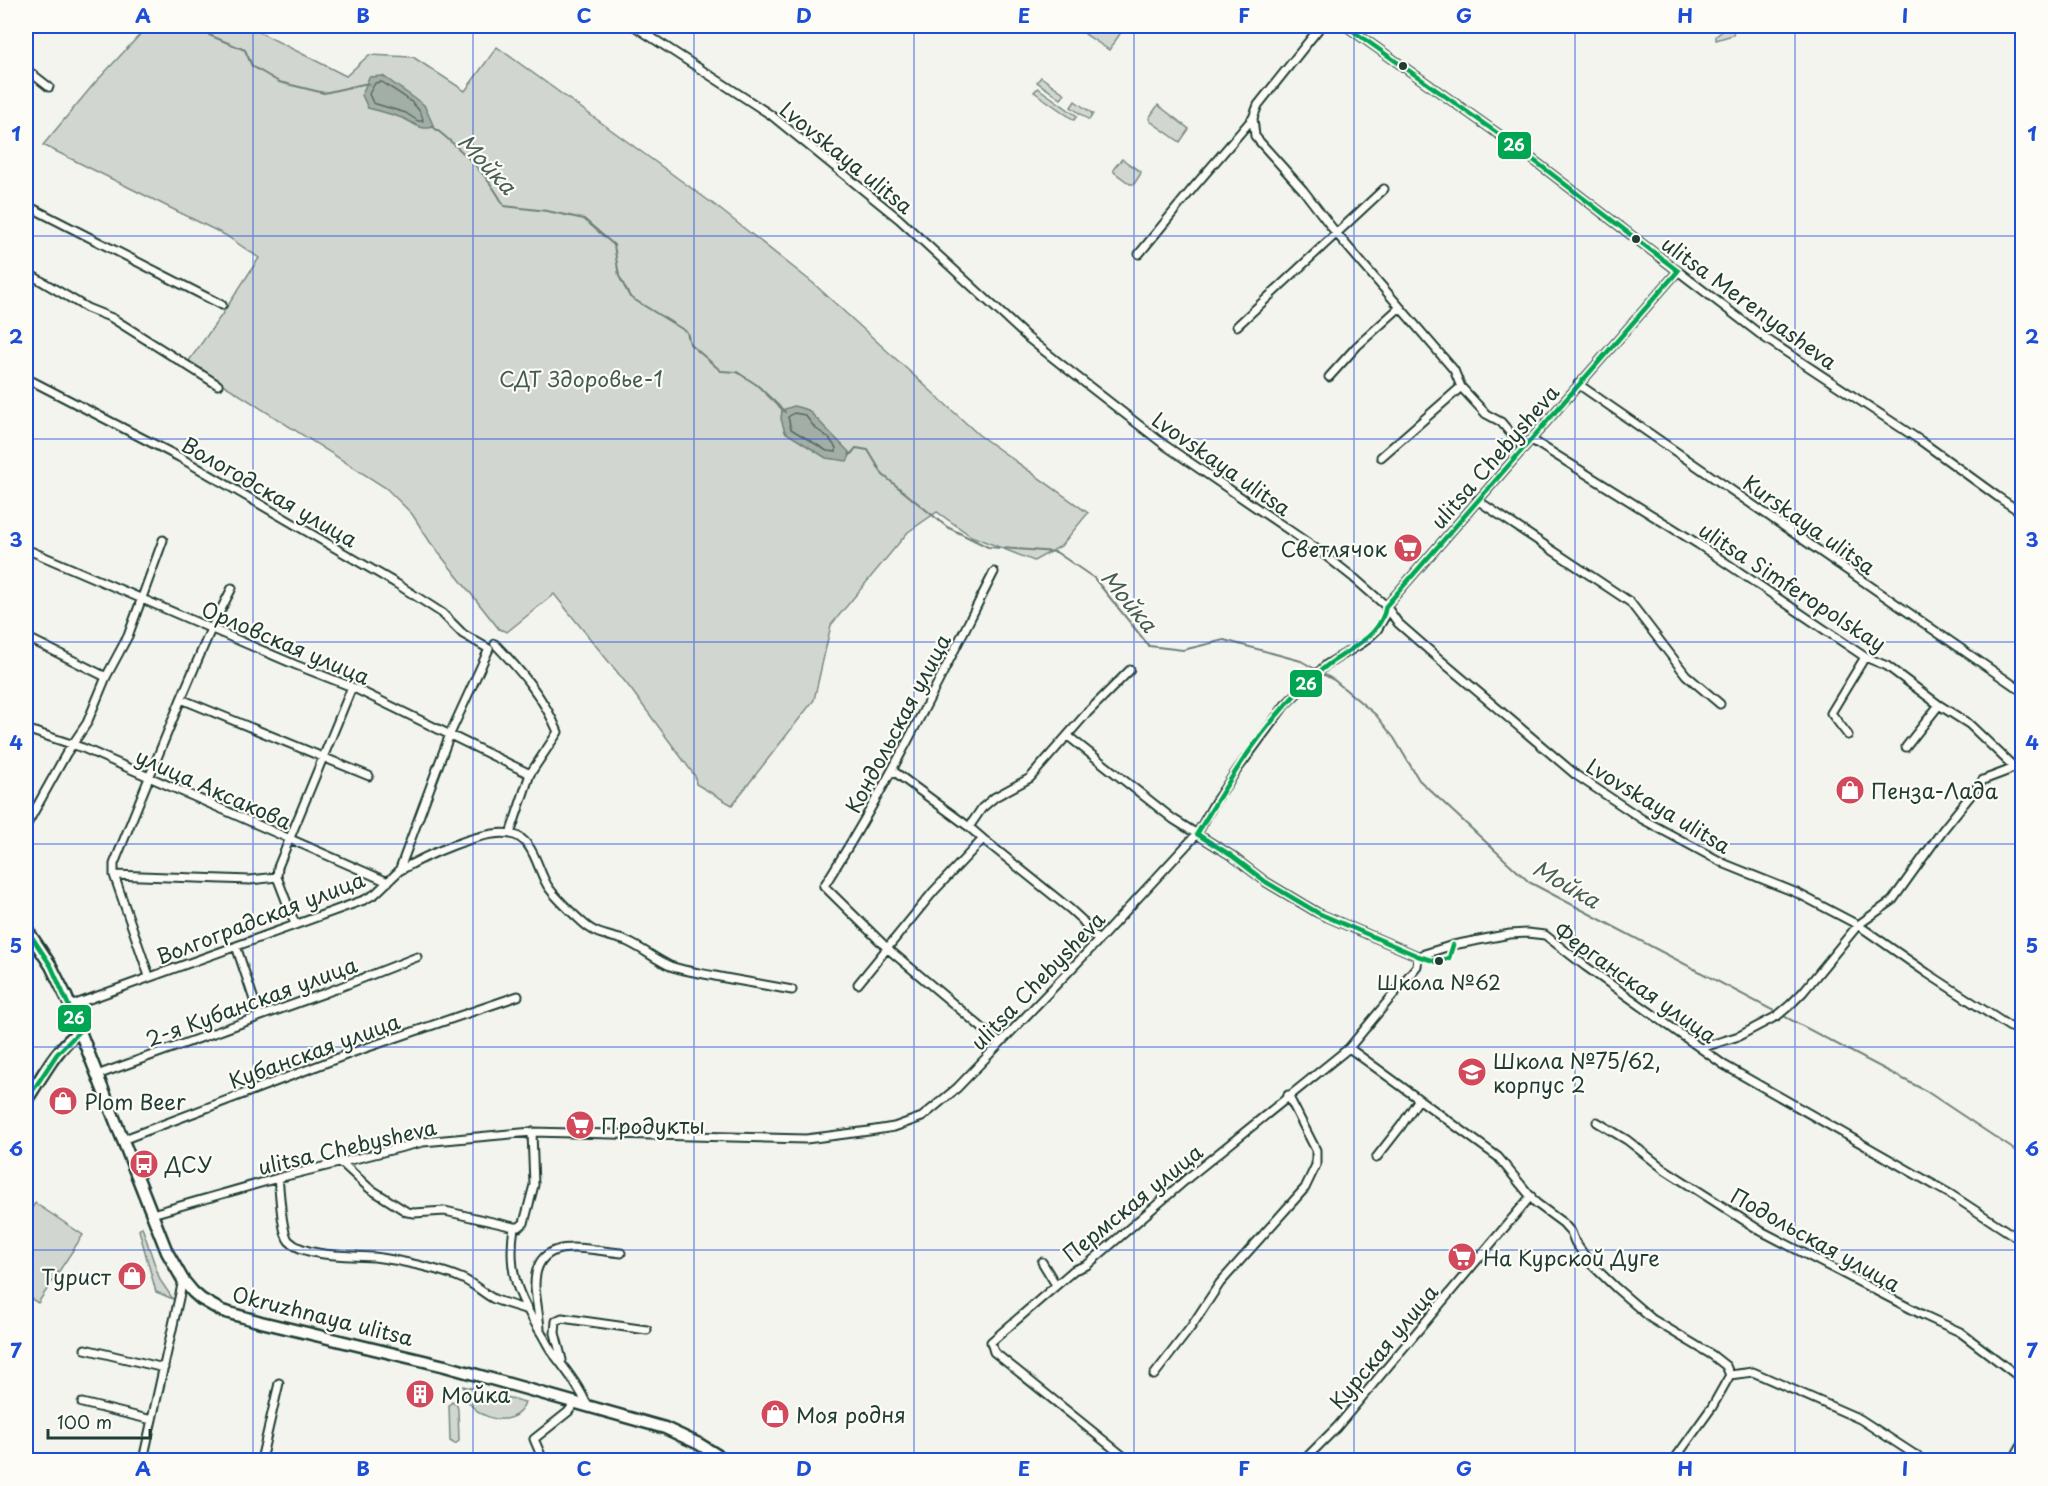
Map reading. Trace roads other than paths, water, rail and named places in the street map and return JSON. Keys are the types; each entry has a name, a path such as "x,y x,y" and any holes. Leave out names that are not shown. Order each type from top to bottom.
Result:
{"main road":[{"name":"Okruzhnaya ulitsa","path":"26,928 51,966 70,1006 167,1252 183,1280 201,1299 222,1311 261,1322 412,1358 665,1428 699,1444 725,1461"},
{"path":"26,1101 59,1051 80,1031"}],"street":[{"name":"Lvovskaya ulitsa","path":"634,26 771,115 898,219 1028,338 1166,446 1321,552 1386,606 1398,623 1438,658 1576,775 1642,819 1725,864 1797,893 1858,925 2010,1027 2022,1031"},
{"path":"1139,254 1253,118 1262,100 1321,26"},
{"name":"ulitsa Merenyasheva","path":"1348,26 1514,145 1765,338 1921,441 2022,513"},
{"path":"26,69 49,87"},
{"path":"1253,118 1255,136 1304,189 1336,233 1454,370 1461,387 1486,414 1501,422 1523,448"},
{"path":"1237,326 1384,189"},
{"path":"26,206 222,305"},
{"path":"26,272 87,308 112,318 218,385"},
{"name":"ulitsa Chebysheva","path":"152,1214 278,1178 423,1143 532,1132 806,1139 886,1128 922,1117 957,1088 1197,834 1215,802 1285,705 1326,665 1364,642 1377,630 1386,615 1386,606 1678,272"},
{"path":"1329,377 1357,346 1399,308"},
{"name":"Вологодская улица","path":"26,378 179,457 397,584 442,613 463,634 492,647 519,669 534,688 558,732 530,774"},
{"name":"Kurskaya ulitsa","path":"1578,384 2022,691"},
{"path":"1381,457 1461,387"},
{"name":"ulitsa Simferopolskay","path":"1532,440 1698,544 1865,657 1887,666 1939,705 1969,724 2022,777"},
{"path":"1477,500 1630,602 1686,675 1720,704"},
{"path":"26,826 87,723 106,677 128,636 163,540"},
{"name":"Орловская улица","path":"26,549 352,687 530,774"},
{"name":"Кондольская улица","path":"887,948 824,886 861,829 994,572"},
{"path":"149,976 114,875 116,858 181,699 232,588"},
{"path":"26,637 106,677"},
{"name":"Волгоградская улица","path":"70,1006 364,900 375,894 399,871 450,734 492,647"},
{"path":"1848,735 1831,713 1865,657"},
{"path":"969,827 982,808 1004,792 1030,778 1086,714 1130,670"},
{"path":"295,924 277,877 279,862 352,687"},
{"path":"181,699 369,777"},
{"path":"1906,747 1939,705"},
{"name":"улица Аксакова","path":"26,729 73,744 388,882"},
{"path":"1068,736 1173,819 1232,856 1266,882 1318,913 1418,956"},
{"path":"1701,1048 1739,1036 1777,1016 1803,992 1858,925 1892,901 1942,831 1983,780 2014,767 2022,756"},
{"path":"892,770 969,827 1070,909 1098,941"},
{"path":"510,834 530,774"},
{"path":"399,871 438,851 482,837 510,834 525,841 531,849 542,877 557,897 581,922 598,934 627,942 668,965 792,990"},
{"path":"858,984 933,892 983,839"},
{"path":"114,875 250,880 277,877"},
{"name":"Ферганская улица","path":"1418,956 1453,945 1510,934 1545,935 1724,1065 1950,1194 2022,1241"},
{"path":"236,946 260,1015"},
{"path":"887,948 1000,1043"},
{"name":"Пермская улица","path":"1128,1461 994,1352 991,1342 1074,1270 1087,1266 1188,1177 1349,1048 1417,966 1418,956"},
{"name":"2-я Кубанская улица","path":"97,1075 325,993 417,957"},
{"name":"Кубанская улица","path":"122,1140 354,1052 518,996"},
{"path":"1349,1048 1498,1157 1536,1203 1563,1223 1589,1262 1616,1288 1652,1319 1712,1355 1726,1366 1730,1375"},
{"path":"1154,1375 1191,1327 1220,1283 1299,1195 1314,1173 1316,1150 1288,1095"},
{"path":"1376,1158 1419,1099"},
{"name":"Подольская улица","path":"1597,1122 1627,1140 1664,1169 1768,1235 1960,1332 2022,1379"},
{"path":"342,1163 369,1188 406,1212 445,1211 519,1227 524,1222 534,1185 532,1132"},
{"path":"278,1178 283,1229 292,1243 317,1253 381,1259 446,1273 466,1281 495,1299 525,1309"},
{"name":"Курская улица","path":"1304,1461 1337,1427 1531,1196"},
{"path":"514,1227 512,1252 515,1280 525,1309 552,1352 580,1389 588,1407"},
{"path":"540,1332 535,1286 539,1263 544,1256 564,1249 621,1253"},
{"path":"1042,1262 1056,1285"},
{"path":"143,1461 183,1280"},
{"path":"564,1365 555,1333 556,1321 561,1317 647,1330"},
{"path":"84,1349 164,1368"},
{"path":"1674,1461 1700,1425 1730,1375 1743,1372 1753,1372 1860,1419 1923,1461"},
{"path":"261,1461 279,1383"},
{"path":"82,1403 152,1420"},
{"path":"543,1461 534,1439 568,1413 575,1403"},
{"path":"2013,1461 2022,1444"},
{"path":"26,1459 34,1461"}],"water":[{"path":"383,76 424,105 434,127 421,127 402,118 368,108 362,95 369,77"},
{"path":"794,406 808,410 851,454 847,461 826,458 785,432 781,419 782,410"}],"waterway":[{"name":"Мойка","path":"209,26 209,35 245,50 252,66 279,82 324,93 368,83 370,85"},
{"name":"Мойка","path":"432,126 472,163 490,184 504,206 547,211 584,219 614,245 619,276 630,297 687,332 690,344 721,371 737,372 757,385 785,412"},
{"name":"Мойка","path":"849,454 856,448 868,450 883,475 947,527 988,547 1056,552 1094,578 1149,646 1183,650 1224,640 1301,661 1317,670"},
{"name":"Мойка","path":"1321,673 1334,680 1376,715 1394,738 1419,780 1529,882 1926,1091 2022,1155"}],"place":[{"name":"Светлячок","path":"1408,548"},
{"name":"Пенза-Лада","path":"1850,790"},
{"name":"Школа №62","path":"1439,961"},
{"name":"Школа №75/62, корпус 2","path":"1472,1072"},
{"name":"Plom Beer","path":"63,1101"},
{"name":"Продукты","path":"580,1125"},
{"name":"ДСУ","path":"144,1164"},
{"name":"На Курской Дуге","path":"1462,1257"},
{"name":"Турист","path":"132,1276"},
{"name":"Мойка","path":"420,1394"},
{"name":"Моя родня","path":"775,1414"}],"park label":[{"name":"СДТ Здоровье-1","path":"581,378"}]}
